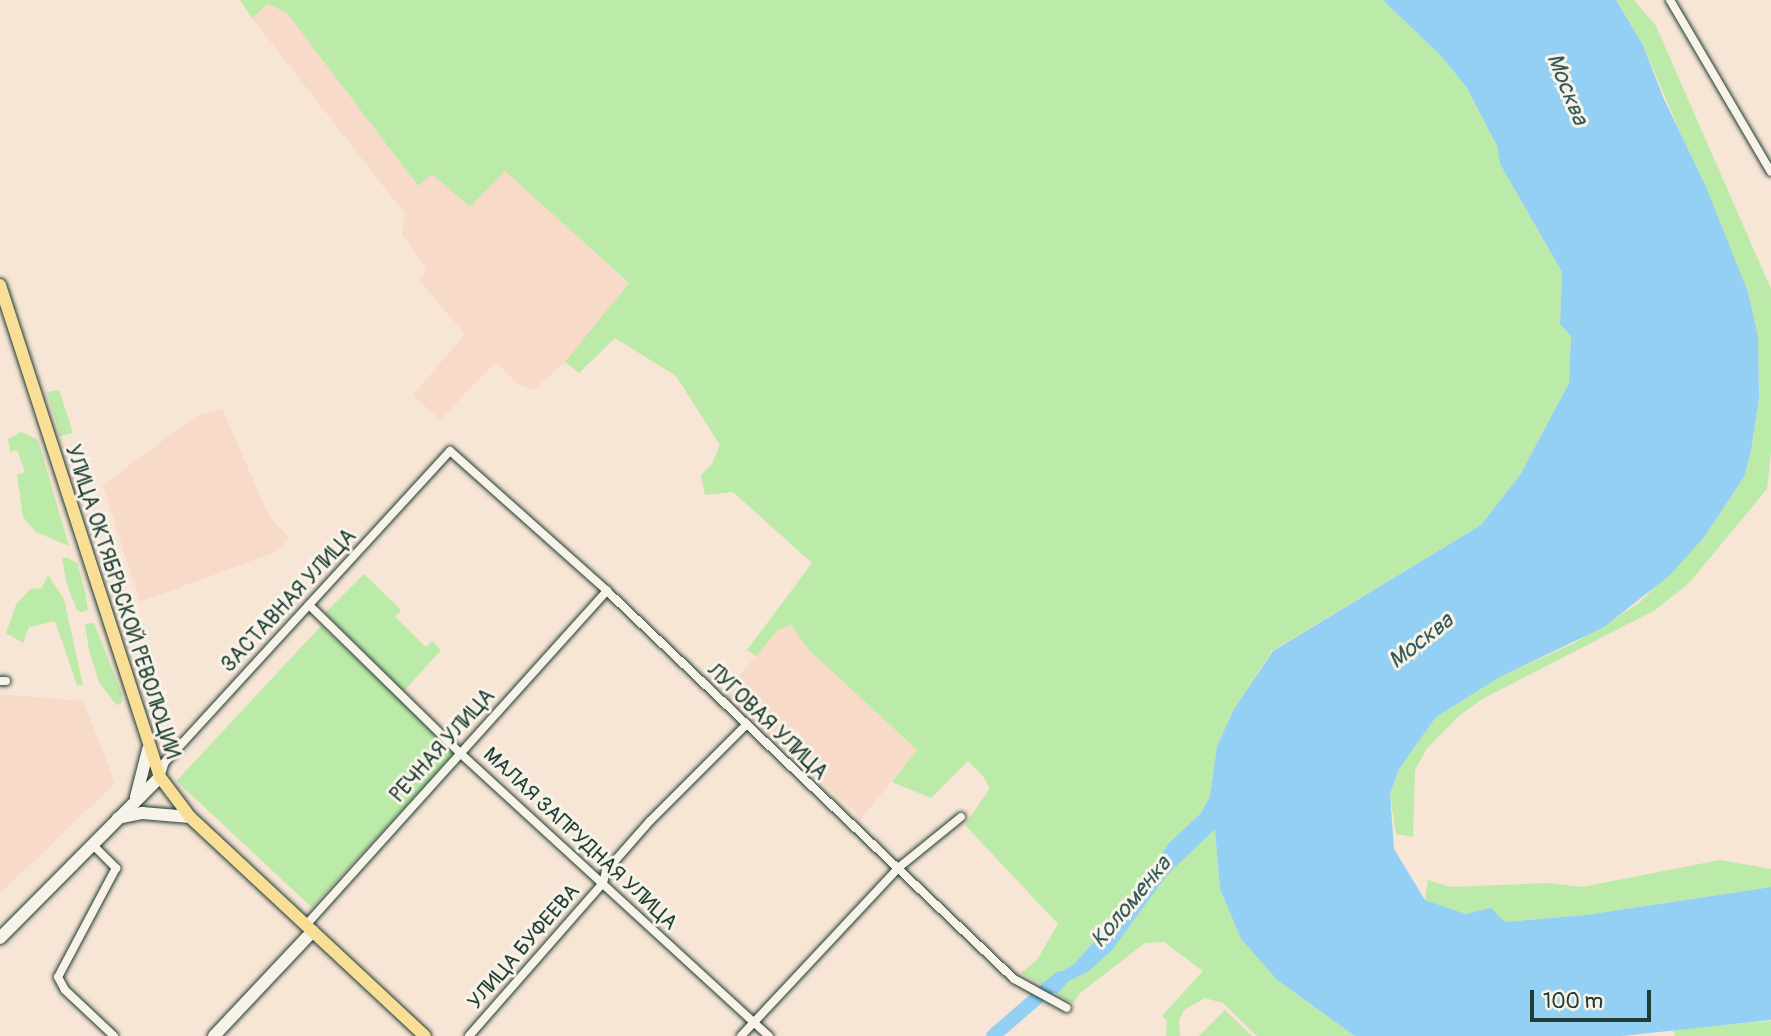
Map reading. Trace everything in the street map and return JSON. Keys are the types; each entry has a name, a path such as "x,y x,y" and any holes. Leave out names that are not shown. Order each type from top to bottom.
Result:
{"main road":[{"name":"УЛИЦА ОКТЯБРЬСКОЙ РЕВОЛЮЦИИ","path":"0,285 148,750 160,777 190,817 425,1036"},
{"path":"133,803 148,750"},
{"path":"2,933 160,777"},
{"path":"118,818 142,813 190,817"},
{"name":"РЕЧНАЯ УЛИЦА","path":"214,1036 309,928"}],"street":[{"path":"1670,0 1771,172"},
{"name":"ЛУГОВАЯ УЛИЦА","path":"450,451 607,591 745,726 1014,979 1067,1008"},
{"name":"ЗАСТАВНАЯ УЛИЦА","path":"160,777 165,762 450,451"},
{"name":"РЕЧНАЯ УЛИЦА","path":"309,928 607,591"},
{"name":"МАЛАЯ ЗАПРУДНАЯ УЛИЦА","path":"309,605 461,754 769,1036"},
{"name":"УЛИЦА БУФЕЕВА","path":"469,1036 603,883 606,871 650,821 745,726"},
{"path":"741,1036 898,868 961,817"},
{"path":"93,845 116,867 59,970 65,990 114,1036"}],"shaded area":[{"path":"268,4 287,13 418,186 431,173 505,170 629,284 565,362 533,390 517,384 496,361 440,420 413,395 465,334 419,280 427,269 402,235 405,214 252,18"},
{"path":"222,409 270,518 290,538 276,552 140,602 103,485 196,416"},
{"path":"791,624 809,650 917,750 860,820 856,812 723,695 778,630"},
{"path":"0,694 83,701 115,783 0,894"}],"green space":[{"path":"240,0 1383,0 1442,57 1467,88 1497,146 1500,164 1562,272 1560,323 1571,336 1569,383 1520,475 1481,525 1272,651 1234,709 1217,746 1210,796 1201,813 1169,843 1132,899 1074,964 1041,984 1021,973 1037,960 1058,924 965,825 990,788 983,776 968,761 931,798 892,782 917,750 809,650 791,625 778,630 756,656 747,650 812,563 733,492 705,495 701,475 712,464 720,445 676,376 615,338 579,373 565,362 629,283 505,171 470,207 432,174 418,186 287,13 268,4 252,18"},
{"path":"1616,0 1634,0 1656,26 1771,289 1771,452 1767,489 1689,583 1655,610 1484,698 1460,715 1427,748 1415,770 1413,837 1396,834 1390,795 1399,769 1436,717 1500,677 1574,643 1638,604 1705,536 1744,477 1751,451 1759,398 1758,336 1748,292 1643,45"},
{"path":"59,390 73,433 60,436 47,392"},
{"path":"21,432 38,440 69,546 36,532 23,517 17,475 25,472 17,450 10,452 8,439"},
{"path":"66,557 77,563 88,610 77,611 67,584 62,559"},
{"path":"364,574 401,610 395,617 426,647 432,641 441,650 404,691 325,613"},
{"path":"48,575 64,599 83,685 77,685 55,621 29,627 23,643 6,633 16,605 30,589 42,588"},
{"path":"94,623 122,694 122,703 116,705 99,682 89,650 85,624"},
{"path":"321,626 456,752 312,907 176,781"},
{"path":"1215,828 1220,889 1241,939 1277,980 1355,1036 1257,1036 1223,1003 1205,998 1184,1010 1179,1021 1180,1036 1166,1036 1167,1021 1162,1016 1203,971 1164,942 1145,943 1080,993 1073,1003 1057,994 1069,981 1088,972 1167,874"},
{"path":"1720,860 1771,869 1771,887 1586,915 1505,922 1491,909 1466,914 1425,900 1428,880 1450,887 1550,883 1582,887"},
{"path":"1225,1010 1252,1036 1199,1036"},
{"path":"1771,1021 1771,1036 1675,1036 1673,1029"}],"water":[{"name":"Москва","path":"1383,0 1616,0 1643,45 1663,97 1706,187 1748,292 1758,336 1759,398 1744,477 1705,536 1670,575 1604,627 1500,677 1436,717 1399,769 1390,794 1394,849 1425,900 1466,914 1491,908 1505,922 1586,915 1771,887 1771,1020 1622,1036 1355,1036 1277,980 1241,939 1220,889 1215,829 1167,875 1112,950 1088,972 1069,981 1057,994 1041,984 1074,964 1132,899 1169,843 1201,813 1210,796 1217,746 1234,709 1273,651 1481,525 1520,475 1569,383 1571,336 1560,324 1562,272 1500,164 1497,146 1467,88 1442,57"},
{"path":"1030,996 1041,1002 1001,1036 989,1036"}],"waterway":[{"name":"Коломенка","path":"993,1036 1060,978"}]}
